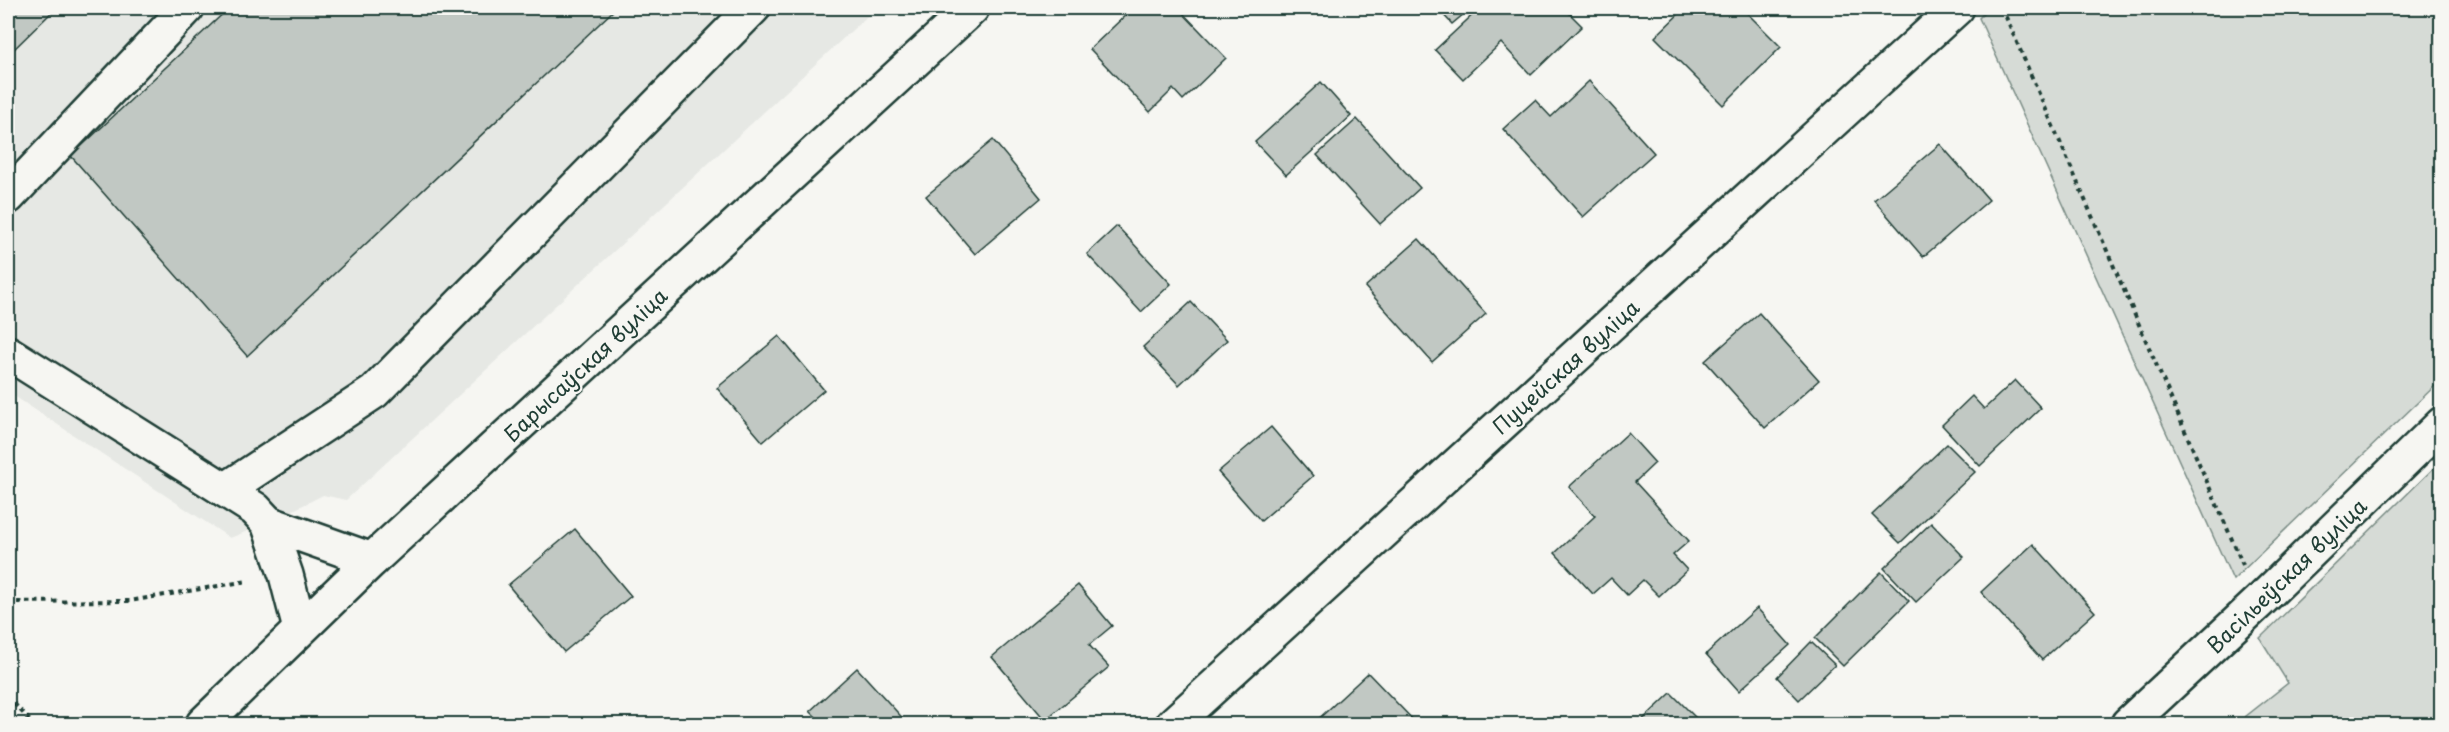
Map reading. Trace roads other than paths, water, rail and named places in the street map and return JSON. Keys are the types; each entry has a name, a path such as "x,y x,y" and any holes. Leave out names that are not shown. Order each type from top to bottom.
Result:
{"street":[{"path":"8,197 188,8"},
{"path":"225,490 374,392 753,8"},
{"name":"Барысаўская вуліца","path":"203,724 372,560 972,8"},
{"name":"Пуцейская вуліца","path":"1173,724 1957,8"},
{"path":"8,353 255,509 268,523 286,575 300,628"},
{"name":"Васільеўская вуліца","path":"2128,724 2259,602 2442,424"},
{"path":"268,523 372,560"}]}
